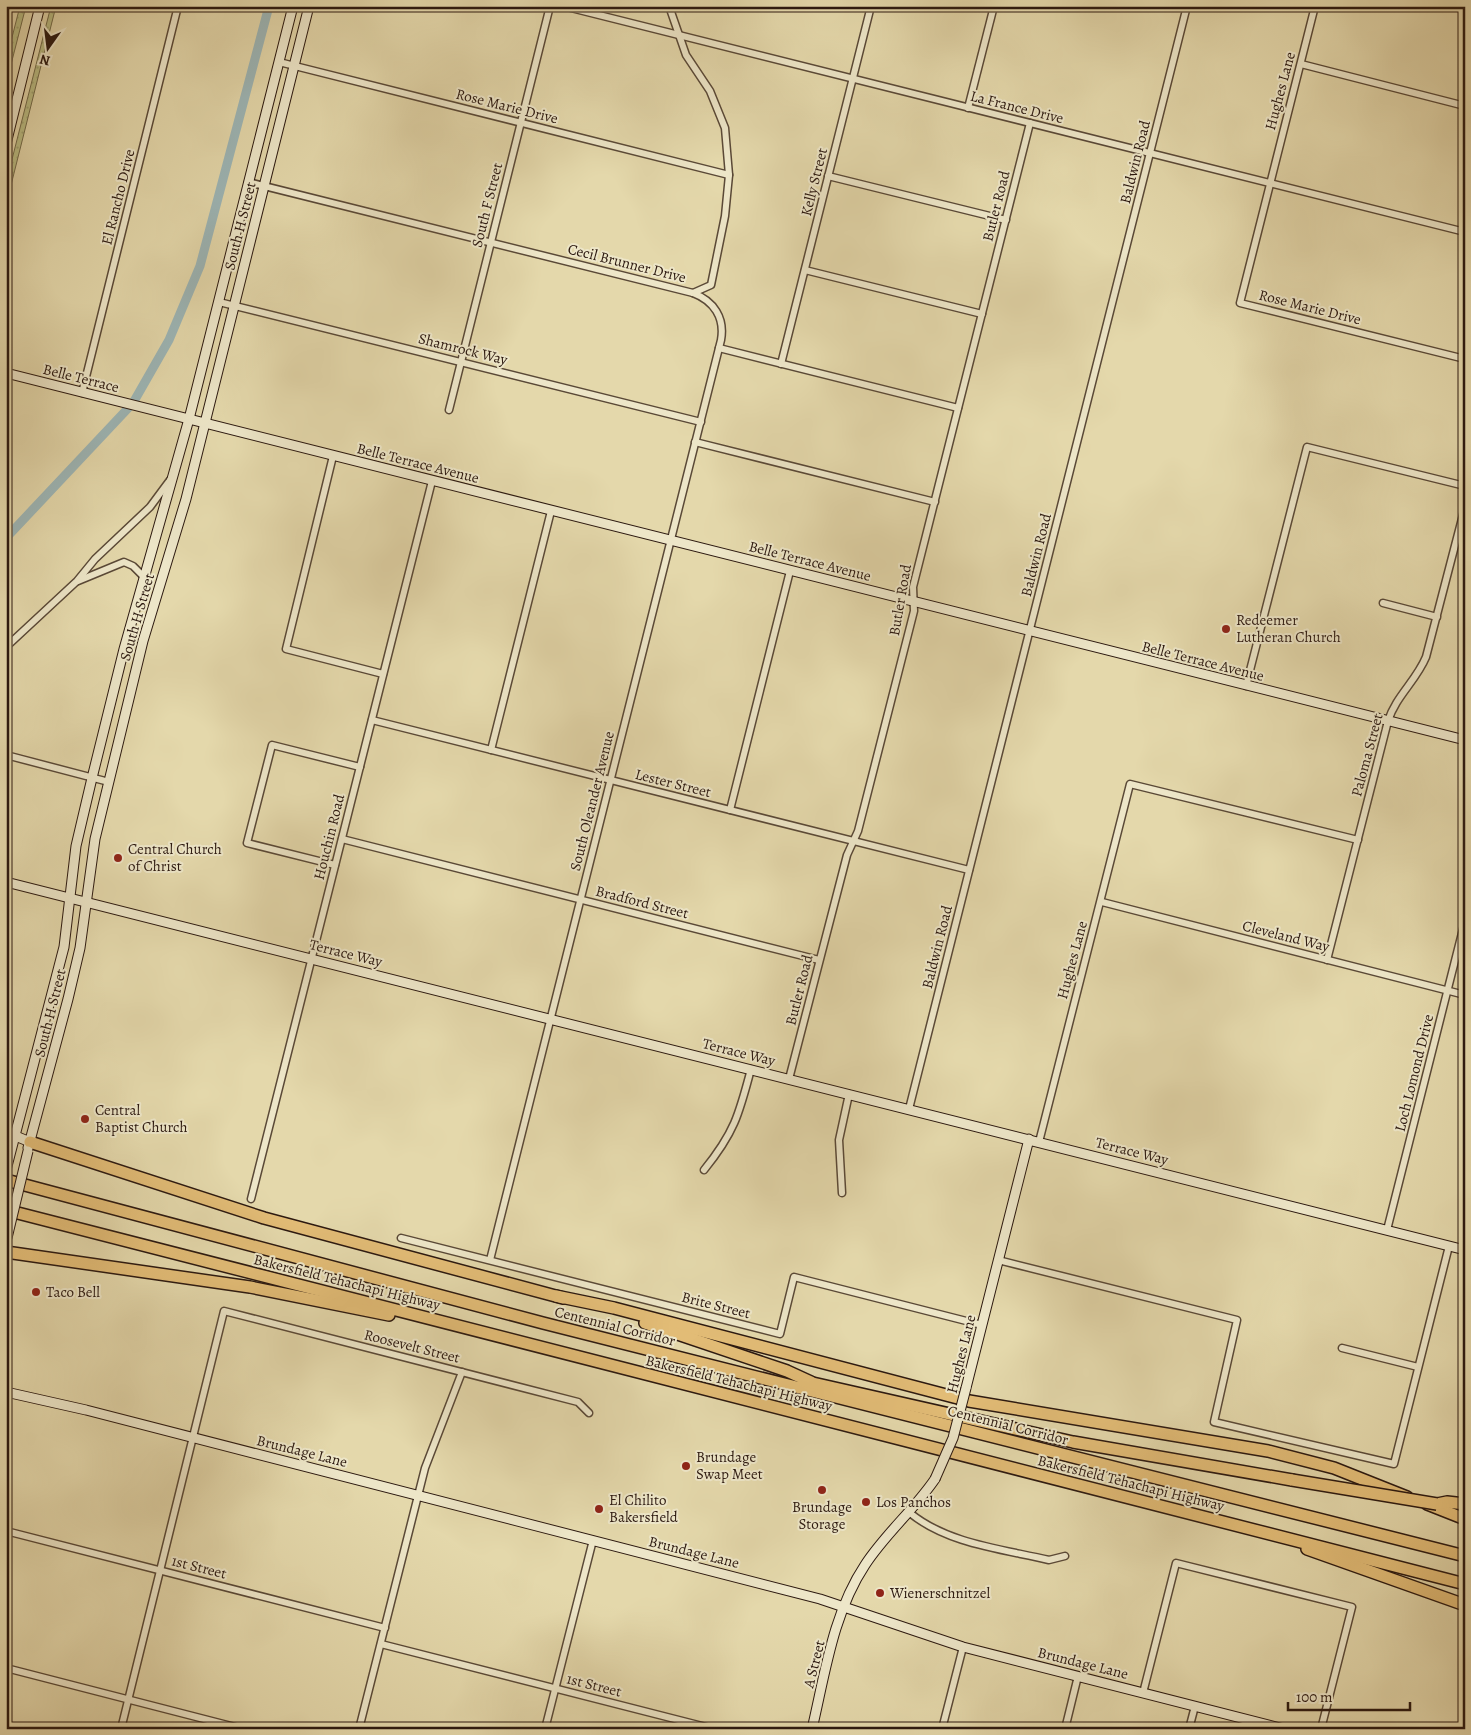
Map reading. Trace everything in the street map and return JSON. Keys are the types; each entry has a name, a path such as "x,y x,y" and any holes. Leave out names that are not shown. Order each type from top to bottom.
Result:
{"highway":[{"path":"29,1147 255,1216 556,1296 724,1349 803,1377 810,1382"},
{"name":"Bakersfield Tehachapi Highway","path":"6,1180 543,1323"},
{"name":"Bakersfield Tehachapi Highway","path":"6,1210 1465,1584"},
{"path":"6,1252 250,1287 523,1342"},
{"path":"556,1296 614,1308 969,1401 1268,1451 1334,1468 1465,1519"},
{"path":"543,1323 1073,1442 1465,1510"},
{"name":"Centennial Corridor","path":"543,1323 1465,1556"},
{"path":"1437,1504 1447,1502 1465,1504"},
{"path":"1252,1528 1370,1573 1465,1605"}],"street":[{"path":"6,144 40,6"},
{"name":"El Rancho Drive","path":"82,393 178,6"},
{"name":"South H Street","path":"6,1170 10,1134 64,947 76,846 92,778 124,649 189,419 292,6"},
{"name":"South H Street","path":"6,1238 80,948 95,839 143,641 182,513 309,6"},
{"name":"South F Street","path":"449,410 550,6"},
{"name":"La France Drive","path":"563,6 1465,232"},
{"path":"669,6 686,55 710,91 725,128 729,175 725,216 711,285 693,293"},
{"name":"Kelly Street","path":"781,364 871,6"},
{"path":"968,108 994,6"},
{"name":"Baldwin Road","path":"909,1109 1187,6"},
{"name":"Hughes Lane","path":"1270,183 1315,6"},
{"name":"Rose Marie Drive","path":"278,62 729,175"},
{"path":"1301,64 1465,106"},
{"name":"Butler Road","path":"790,1079 847,854 858,831 914,611 912,600 913,587 1030,123"},
{"path":"828,176 1006,220"},
{"name":"Cecil Brunner Drive","path":"248,182 693,293 707,300 719,314 722,333 719,348"},
{"name":"Rose Marie Drive","path":"1270,183 1240,303 1465,359"},
{"path":"805,270 982,314"},
{"name":"Shamrock Way","path":"219,302 234,304 701,422"},
{"path":"719,348 958,408"},
{"name":"South Oleander Avenue","path":"490,1260 719,348"},
{"name":"Belle Terrace","path":"6,373 149,410"},
{"name":"Belle Terrace Avenue","path":"149,410 1465,740"},
{"path":"695,442 935,502"},
{"path":"1246,686 1307,447 1465,486"},
{"path":"333,456 286,649 383,674"},
{"path":"6,647 77,581 95,559 150,507 175,472"},
{"name":"Houchin Road","path":"252,1199 432,481"},
{"name":"Paloma Street","path":"1327,960 1388,721 1398,699 1422,668 1465,507"},
{"path":"491,750 551,511"},
{"path":"77,581 124,562 133,566 144,577"},
{"path":"730,810 790,571"},
{"path":"1383,603 1437,617"},
{"name":"Lester Street","path":"372,720 969,870"},
{"path":"335,865 247,842 272,745 360,767"},
{"path":"6,755 109,782"},
{"name":"Hughes Lane","path":"1039,1142 1102,902 1130,784 1358,840"},
{"name":"Bradford Street","path":"342,840 820,960"},
{"name":"Terrace Way","path":"6,882 1465,1250"},
{"name":"Cleveland Way","path":"1102,902 1465,995"},
{"name":"Loch Lomond Drive","path":"1387,1230 1465,922"},
{"path":"704,1170 732,1132 751,1069"},
{"path":"842,1193 839,1140 849,1094"},
{"path":"10,1134 29,1147"},
{"name":"Hughes Lane","path":"843,1605 872,1553 910,1513 935,1479 953,1438 1029,1139"},
{"name":"Brite Street","path":"401,1238 780,1334 794,1277 982,1325"},
{"path":"998,1260 1237,1320 1214,1422 1394,1464 1449,1246"},
{"name":"Roosevelt Street","path":"194,1438 224,1311 578,1402 589,1413"},
{"path":"1342,1348 1418,1368"},
{"path":"359,1729 433,1446 462,1372"},
{"name":"Brundage Lane","path":"6,1392 419,1495 843,1605 963,1647 1284,1729"},
{"path":"121,1729 194,1438"},
{"path":"910,1513 935,1530 952,1537 1049,1560 1065,1556"},
{"name":"1st Street","path":"6,1530 385,1628"},
{"path":"545,1729 593,1540"},
{"path":"1144,1693 1176,1563 1352,1607 1321,1729"},
{"name":"A Street","path":"812,1729 843,1605"},
{"name":"1st Street","path":"381,1644 714,1729"},
{"path":"942,1729 963,1647"},
{"path":"6,1668 244,1729"},
{"path":"1064,1729 1078,1676"},
{"path":"1189,1729 1195,1706"}],"green space":[{"path":"20,6 26,6 6,84 6,61"},
{"path":"51,6 56,6 6,205 6,183"}],"waterway":[{"path":"6,538 133,403 169,340 200,266 269,6"}],"place":[{"name":"Redeemer Lutheran Church","path":"1226,629"},
{"name":"Central Church of Christ","path":"118,858"},
{"name":"Central Baptist Church","path":"85,1119"},
{"name":"Taco Bell","path":"36,1292"},
{"name":"Brundage Swap Meet","path":"686,1466"},
{"name":"Brundage Storage","path":"822,1490"},
{"name":"Los Panchos","path":"866,1502"},
{"name":"El Chilito Bakersfield","path":"599,1509"},
{"name":"Wienerschnitzel","path":"880,1593"}]}
